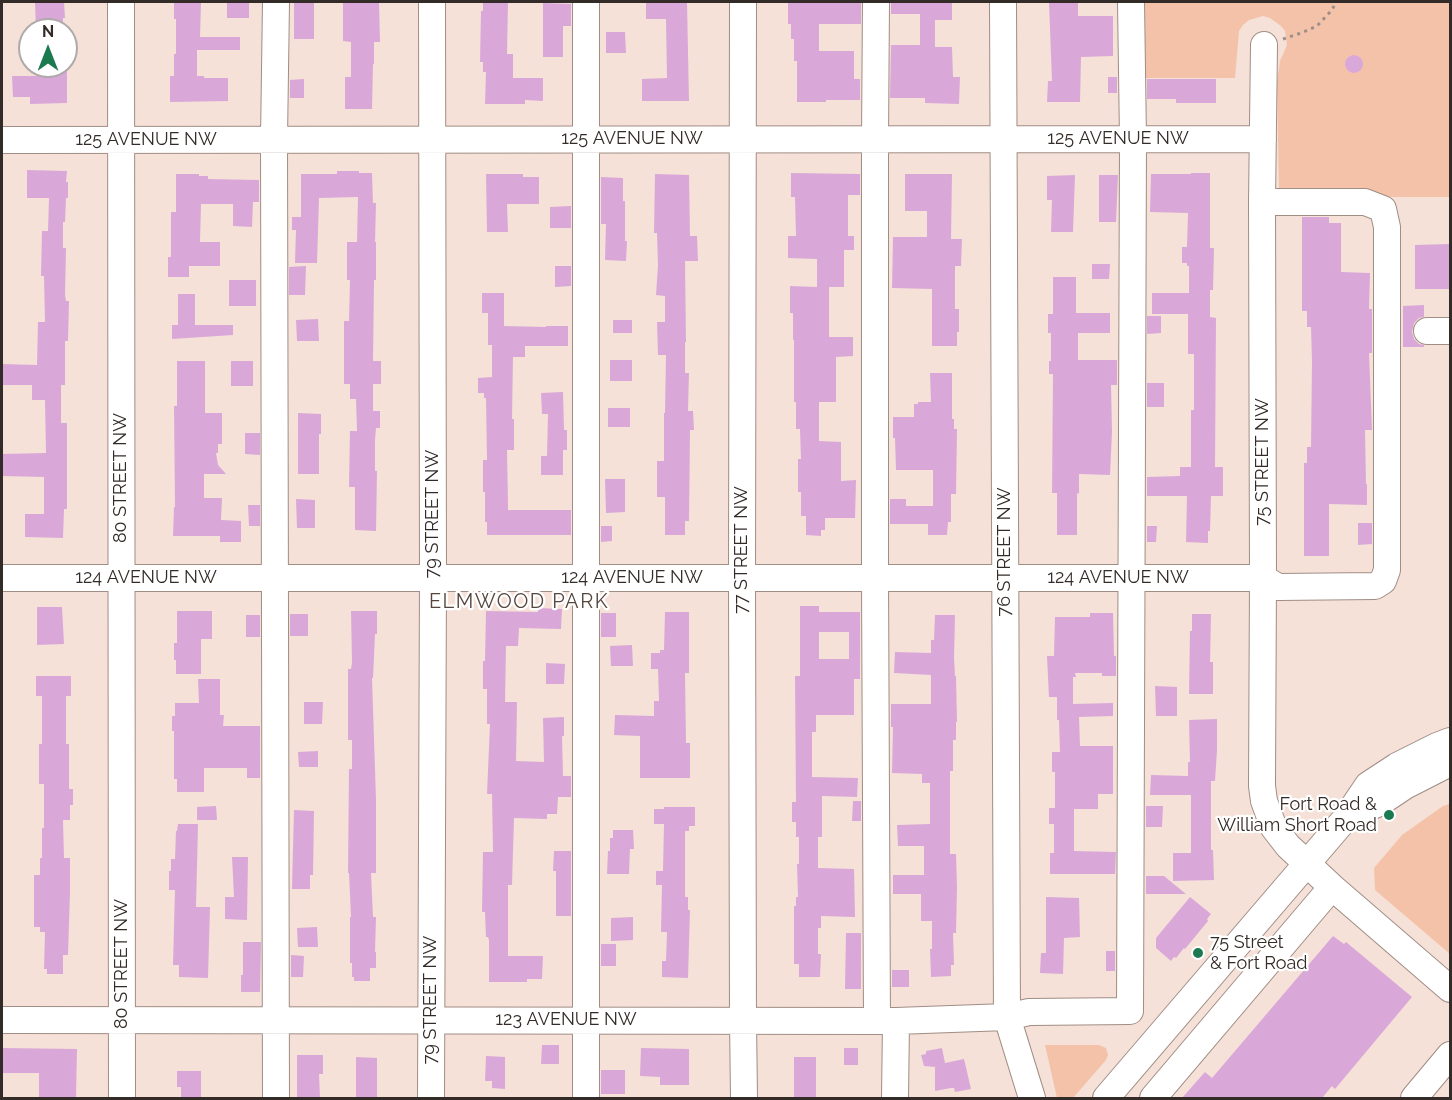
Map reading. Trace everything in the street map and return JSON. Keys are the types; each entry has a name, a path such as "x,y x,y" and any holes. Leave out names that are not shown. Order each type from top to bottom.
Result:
{"street":[{"name":"80 STREET NW","path":"121,2 122,1098"},
{"path":"276,2 274,139 276,1098"},
{"name":"79 STREET NW","path":"431,1098 432,2"},
{"path":"586,2 586,1098"},
{"name":"77 STREET NW","path":"742,2 744,1098"},
{"path":"876,2 875,578 886,1021 896,1098"},
{"name":"76 STREET NW","path":"1004,2 1007,1017 1032,1098"},
{"path":"1131,2 1133,140 1131,578"},
{"name":"75 STREET NW","path":"1264,45 1262,202 1262,786 1264,801 1274,828 1288,846 1450,989"},
{"name":"125 AVENUE NW","path":"2,140 1263,139"},
{"name":"124 AVENUE NW","path":"2,578 1263,578 1278,587 1375,586 1383,581 1387,570 1387,227 1383,209 1365,202 1262,202"},
{"name":"123 AVENUE NW","path":"2,1020 886,1021 1007,1017 1029,1012 1130,1011 1131,578"},
{"path":"1107,1098 1345,819 1368,785 1397,766 1450,741"},
{"path":"1345,819 1381,802 1405,786 1450,763"},
{"path":"1153,1098 1332,887"},
{"path":"1414,1098 1450,1055"}],"path":[{"path":"1264,45 1317,26 1332,10 1336,2"}],"shaded area":[{"path":"1139,2 1450,2 1450,197 1279,192 1277,82 1280,61 1287,45 1285,31 1270,18 1263,16 1249,20 1243,25 1239,31 1235,78 1140,78"},
{"path":"1450,804 1450,954 1375,890 1374,868 1402,835 1443,806"},
{"path":"1045,1045 1099,1045 1106,1048 1108,1055 1073,1098 1057,1098"}],"building":[{"path":"35,2 64,2 65,18 36,18"},
{"path":"174,2 201,2 200,37 240,37 240,50 197,50 197,76 228,78 228,101 170,102 170,76 174,76 174,54 176,54"},
{"path":"227,2 249,2 249,18 227,18"},
{"path":"294,2 314,2 314,39 294,39"},
{"path":"343,2 379,2 380,42 374,42 372,109 345,109 345,77 351,77 351,42 343,41"},
{"path":"483,2 508,2 507,54 513,54 513,78 543,78 543,101 525,100 525,104 485,104 486,72 483,72 483,62 480,62"},
{"path":"646,2 687,2 689,101 642,101 642,79 667,78 666,19 646,19"},
{"path":"891,2 952,2 952,20 935,20 935,47 952,47 953,77 960,77 959,104 925,103 925,98 890,98 891,45 920,45 920,14 891,14"},
{"path":"1049,2 1078,2 1078,16 1113,16 1113,56 1081,57 1080,102 1047,102 1048,81 1052,81"},
{"path":"543,3 571,4 571,26 563,26 563,57 543,57"},
{"path":"788,3 861,3 861,24 819,24 819,51 854,51 854,79 860,79 860,100 797,102 797,61 794,61 791,24 788,24"},
{"path":"606,32 625,32 626,53 606,53"},
{"path":"1354,55 1360,58 1363,64 1360,70 1354,73 1348,70 1345,64 1348,58"},
{"path":"12,76 67,78 67,103 30,104 30,97 13,97"},
{"path":"1108,77 1117,77 1117,93 1108,93"},
{"path":"304,79 304,98 290,98 290,80"},
{"path":"1147,79 1216,79 1216,103 1176,103 1176,99 1147,99"},
{"path":"27,170 67,171 68,198 66,198 65,222 63,222 63,248 66,248 65,295 66,301 69,301 68,341 65,341 65,385 61,385 61,423 67,423 67,509 64,509 63,538 25,537 25,514 44,514 44,477 2,476 2,454 46,453 45,400 32,400 32,385 2,385 2,364 37,365 38,322 45,322 44,276 41,276 42,231 48,231 49,198 27,198"},
{"path":"337,171 372,173 373,203 376,203 373,361 381,361 381,384 373,384 373,411 380,411 380,428 376,428 375,440 376,531 355,530 355,487 349,487 350,431 357,431 356,399 350,399 350,384 344,384 344,321 349,321 350,280 347,280 347,242 357,242 358,197 319,198 317,263 295,263 296,230 292,230 292,217 301,217 301,174 337,174"},
{"path":"791,173 860,174 860,195 848,195 848,236 854,236 854,250 844,250 844,287 829,287 829,337 853,337 853,356 836,357 836,402 819,402 819,441 841,442 841,481 856,480 855,518 825,518 825,530 821,530 821,536 806,535 806,516 801,516 801,492 798,492 798,459 801,459 800,429 796,429 796,402 794,402 794,340 793,313 790,313 790,286 817,287 817,259 788,258 788,236 796,236 795,197 791,197"},
{"path":"1210,173 1210,248 1214,248 1210,317 1216,318 1215,467 1223,467 1223,496 1211,496 1208,543 1186,542 1187,496 1147,496 1147,477 1180,476 1180,467 1191,467 1194,354 1188,354 1188,314 1152,314 1152,293 1189,293 1189,266 1187,263 1182,263 1182,247 1187,247 1188,213 1150,212 1151,174"},
{"path":"176,174 199,174 199,176 208,176 208,179 259,180 259,202 253,202 252,227 233,226 233,204 201,204 200,242 220,242 220,266 189,266 189,277 168,277 168,257 171,257 171,212 176,212"},
{"path":"486,174 523,174 523,177 539,177 539,204 507,204 508,232 487,232"},
{"path":"655,174 689,175 690,236 697,236 698,261 685,261 685,373 689,373 688,411 693,411 694,430 690,430 689,521 685,521 685,535 665,535 665,497 657,497 657,461 664,461 666,355 658,355 657,322 665,322 665,296 656,295 658,266 657,233 654,233"},
{"path":"905,174 952,174 951,239 962,239 961,266 955,266 955,309 959,309 957,346 932,346 932,289 892,288 893,237 927,237 927,211 905,211"},
{"path":"1075,175 1073,232 1051,232 1052,200 1047,200 1047,176"},
{"path":"1099,175 1118,175 1116,222 1099,222"},
{"path":"601,177 623,178 626,261 605,260 606,224 601,224"},
{"path":"571,206 571,228 550,228 550,207"},
{"path":"1302,217 1329,217 1329,223 1341,223 1341,272 1370,273 1369,309 1372,309 1372,353 1369,353 1372,430 1365,430 1367,505 1329,504 1329,556 1304,556 1304,463 1307,463 1307,447 1311,447 1312,362 1311,327 1307,327 1307,311 1302,311"},
{"path":"1450,244 1450,289 1415,289 1415,245"},
{"path":"1092,264 1110,264 1109,279 1092,279"},
{"path":"306,266 305,295 289,295 289,267"},
{"path":"555,266 571,266 571,286 555,287"},
{"path":"1053,277 1076,277 1076,313 1110,313 1110,333 1078,333 1078,360 1117,360 1117,385 1111,385 1110,475 1079,474 1077,535 1057,535 1057,493 1052,493 1053,374 1049,374 1051,333 1048,333 1048,314 1053,314"},
{"path":"229,280 256,280 256,306 229,306"},
{"path":"482,293 504,293 504,326 568,326 568,346 525,346 525,357 513,357 514,450 507,450 508,510 571,510 571,535 487,535 485,492 483,492 483,460 487,460 486,398 484,398 484,393 478,393 478,378 492,377 492,345 488,345 488,313 482,313"},
{"path":"178,294 195,294 195,325 233,325 233,335 172,339 172,325 178,325"},
{"path":"1424,305 1424,317 1414,323 1412,332 1414,339 1424,347 1403,347 1403,306"},
{"path":"1147,316 1161,316 1161,333 1147,334"},
{"path":"318,319 319,341 297,341 296,320"},
{"path":"613,320 632,320 632,333 613,333"},
{"path":"610,360 632,360 632,381 610,381"},
{"path":"177,361 205,361 205,413 222,413 222,444 218,444 218,453 216,453 218,465 226,474 204,474 204,498 222,498 221,520 241,521 241,542 220,542 220,536 173,536 174,406 177,406"},
{"path":"231,361 253,361 253,386 231,386"},
{"path":"930,373 952,373 952,419 954,419 954,429 957,429 956,494 951,494 951,522 948,522 947,535 928,535 928,524 890,524 890,499 906,499 906,506 933,506 933,470 896,470 895,438 893,438 893,417 914,417 914,404 931,402"},
{"path":"1147,383 1164,383 1164,407 1147,407"},
{"path":"563,392 567,450 563,450 563,475 541,475 541,456 547,456 548,414 542,414 541,393"},
{"path":"608,408 630,408 630,427 608,427"},
{"path":"298,413 321,414 319,474 298,474"},
{"path":"245,433 260,433 260,455 245,454"},
{"path":"605,479 625,479 625,512 606,513"},
{"path":"296,499 315,500 315,528 297,528"},
{"path":"248,505 260,505 260,526 249,526"},
{"path":"1358,523 1372,523 1372,544 1358,545"},
{"path":"601,526 612,526 612,541 601,542"},
{"path":"1147,526 1157,526 1156,542 1147,542"},
{"path":"800,606 819,606 819,612 860,612 860,679 854,679 854,715 816,715 816,732 812,732 812,777 858,778 857,797 822,796 822,837 818,837 818,868 854,869 855,917 821,916 821,928 818,928 818,954 821,954 820,977 799,977 799,964 794,964 794,906 796,906 796,897 798,897 799,837 796,837 796,822 792,822 792,802 796,802 795,676 800,676","holes":["819,632 849,632 849,659 819,659"]},
{"path":"37,607 62,607 64,644 37,645"},
{"path":"538,608 562,609 561,629 519,628 518,646 506,646 505,702 517,702 516,761 544,762 543,718 564,717 563,776 571,776 571,797 558,797 557,814 547,814 547,819 514,818 512,885 508,885 508,956 543,956 542,979 527,979 527,982 489,982 489,940 486,937 485,912 482,912 483,852 493,852 492,794 487,794 490,724 487,724 487,689 483,689 486,611 538,612"},
{"path":"177,611 212,611 212,639 201,639 201,674 176,674 174,643 177,643"},
{"path":"351,611 377,611 372,678 376,873 371,873 373,917 376,917 376,968 370,968 370,981 354,981 352,963 350,963 351,917 348,873 349,769 352,769 352,740 348,740 348,669 351,669 352,663"},
{"path":"665,612 689,612 689,673 685,673 686,743 690,743 690,778 640,778 640,736 614,735 615,715 654,716 654,701 659,701 658,669 651,669 651,653 660,653 660,650 664,650"},
{"path":"601,613 616,613 616,637 601,637"},
{"path":"1090,613 1113,613 1116,676 1102,676 1102,673 1075,673 1073,704 1113,703 1113,716 1079,717 1080,746 1113,746 1113,794 1098,794 1098,809 1074,809 1074,851 1116,852 1115,874 1050,874 1050,853 1054,853 1054,824 1049,824 1049,808 1055,808 1055,772 1052,772 1052,752 1060,752 1057,697 1049,697 1047,656 1054,656 1055,617 1090,617"},
{"path":"290,614 308,614 308,636 290,636"},
{"path":"1192,614 1211,614 1210,662 1213,662 1213,694 1189,694"},
{"path":"246,615 260,615 260,637 246,637"},
{"path":"935,615 955,615 954,658 957,722 956,740 953,740 953,771 950,771 950,854 956,854 957,887 956,933 953,933 954,965 951,965 951,976 931,977 932,921 921,921 921,894 893,894 893,875 924,875 924,846 898,846 897,825 930,824 930,783 922,783 922,774 892,773 891,704 931,704 931,675 894,673 895,652 931,653"},
{"path":"632,645 633,666 611,666 610,646"},
{"path":"546,663 565,664 564,684 546,684"},
{"path":"36,676 71,676 71,696 66,696 66,744 69,744 69,789 73,789 73,805 70,805 70,820 63,820 64,858 70,858 70,892 68,955 63,955 63,974 47,974 47,969 44,969 45,932 40,932 40,927 34,927 34,875 40,875 42,828 44,828 44,784 39,784 42,696 36,696"},
{"path":"198,679 220,679 220,715 224,715 223,726 260,726 260,778 247,778 247,768 204,768 204,792 177,792 177,779 174,779 172,716 175,716 175,703 199,703"},
{"path":"1155,686 1177,687 1177,716 1156,716"},
{"path":"304,702 323,702 322,724 304,724"},
{"path":"1217,719 1215,781 1211,781 1211,850 1213,850 1214,880 1173,881 1173,853 1191,853 1191,795 1150,795 1151,775 1188,776 1189,720"},
{"path":"318,751 318,767 299,767 298,752"},
{"path":"853,801 861,801 861,821 852,821"},
{"path":"216,806 217,820 197,820 197,807"},
{"path":"1146,806 1163,806 1162,827 1146,827"},
{"path":"664,807 695,807 695,826 689,826 689,831 685,831 685,897 688,897 688,910 690,910 688,978 662,977 662,961 666,961 667,932 661,932 662,885 656,885 656,871 663,871 664,824 654,824 654,809 664,809"},
{"path":"294,810 314,811 313,875 310,875 310,889 292,889"},
{"path":"178,824 198,824 196,907 210,907 208,978 179,977 179,965 173,965 175,890 169,890 169,871 171,871 171,859 175,859"},
{"path":"613,830 633,830 634,849 630,849 629,874 607,874 608,851 610,851 610,838 613,838"},
{"path":"554,851 571,851 571,916 556,916"},
{"path":"232,857 248,857 247,920 225,919 225,897 234,897"},
{"path":"1146,876 1164,876 1186,894 1146,894"},
{"path":"1046,897 1079,898 1080,937 1064,938 1063,974 1040,973 1041,953 1046,953"},
{"path":"1190,897 1211,914 1185,949 1171,961 1156,948 1156,938"},
{"path":"633,917 633,940 611,941 611,918"},
{"path":"317,927 318,947 298,947 297,928"},
{"path":"846,933 861,933 861,989 845,989"},
{"path":"1333,936 1344,944 1346,942 1412,997 1335,1089 1332,1086 1322,1098 1182,1098 1205,1072 1212,1078"},
{"path":"243,942 261,942 260,992 241,992"},
{"path":"601,944 616,944 616,966 601,966"},
{"path":"1106,951 1115,951 1115,971 1106,971"},
{"path":"291,955 304,956 303,977 291,977"},
{"path":"892,970 909,970 909,987 892,987"},
{"path":"542,1045 559,1045 559,1064 541,1064"},
{"path":"2,1048 77,1049 76,1098 39,1098 39,1073 2,1073"},
{"path":"641,1048 689,1049 689,1085 660,1085 660,1077 640,1076"},
{"path":"844,1048 858,1048 858,1065 844,1065"},
{"path":"942,1048 945,1063 964,1059 971,1089 955,1092 954,1088 951,1088 935,1091 935,1067 924,1066 921,1055 926,1054 926,1051"},
{"path":"297,1055 323,1055 323,1074 319,1074 320,1098 297,1098"},
{"path":"486,1056 505,1057 505,1089 492,1088 492,1081 485,1081"},
{"path":"356,1057 377,1058 377,1098 356,1098"},
{"path":"794,1057 816,1057 816,1098 794,1098"},
{"path":"601,1070 625,1070 625,1094 601,1094"},
{"path":"177,1071 201,1071 201,1098 181,1098 181,1087 177,1087"}],"place":[{"name":"Fort Road & William Short Road","path":"1389,815"},
{"name":"75 Street & Fort Road","path":"1198,953"}],"district":[{"name":"ELMWOOD PARK","path":"519,602"}]}
